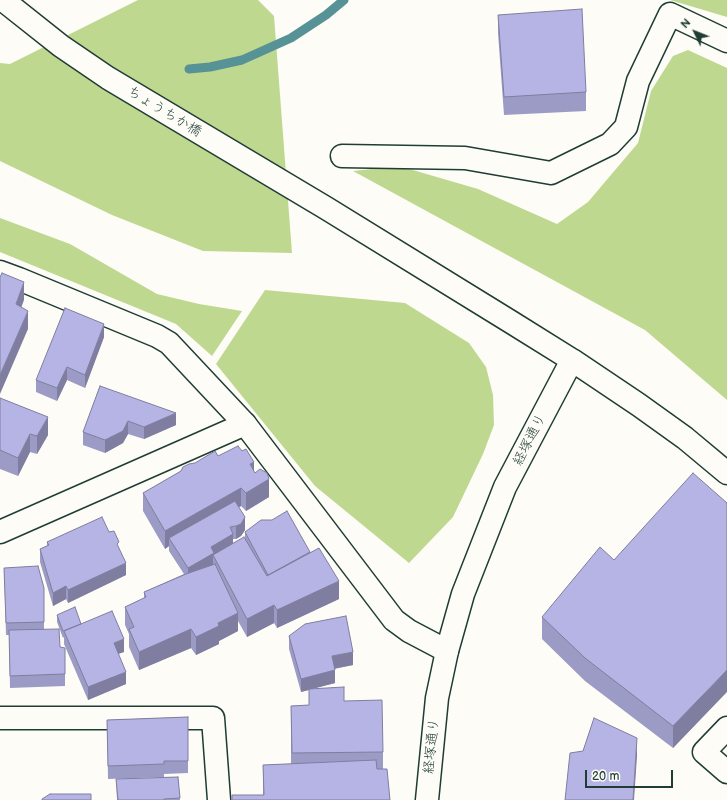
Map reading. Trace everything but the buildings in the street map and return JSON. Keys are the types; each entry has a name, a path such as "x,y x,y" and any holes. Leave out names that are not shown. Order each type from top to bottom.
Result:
{"street":[{"name":"ちょうちか橋","path":"6,3 61,46 108,78 326,208 572,360"},
{"path":"342,156 465,158 551,173 610,144 626,127 638,81 670,14 727,40"},
{"path":"0,272 150,333 169,343 244,424 394,620 409,631 447,651"},
{"path":"572,360 685,438 727,473"},
{"name":"経塚通り","path":"427,800 437,698 447,651 463,594 506,487 572,360"},
{"path":"0,532 244,424"},
{"path":"0,718 213,718 219,800"},
{"path":"727,728 704,752 727,772"}],"green space":[{"path":"138,0 258,0 274,16 292,253 203,251 112,215 0,161 0,63 10,64"},
{"path":"670,0 727,0 727,17"},
{"path":"688,50 727,68 727,400 645,330 353,171 399,166 478,189 557,224 588,202 638,143 651,91 673,56"},
{"path":"0,218 70,244 157,294 199,304 242,311 212,356 176,324 0,252"},
{"path":"265,290 405,303 469,343 486,367 493,395 494,425 483,454 453,517 409,563 315,486 216,364"}],"waterway":[{"path":"189,69 210,67 242,60 291,38 326,15 344,0"}]}
